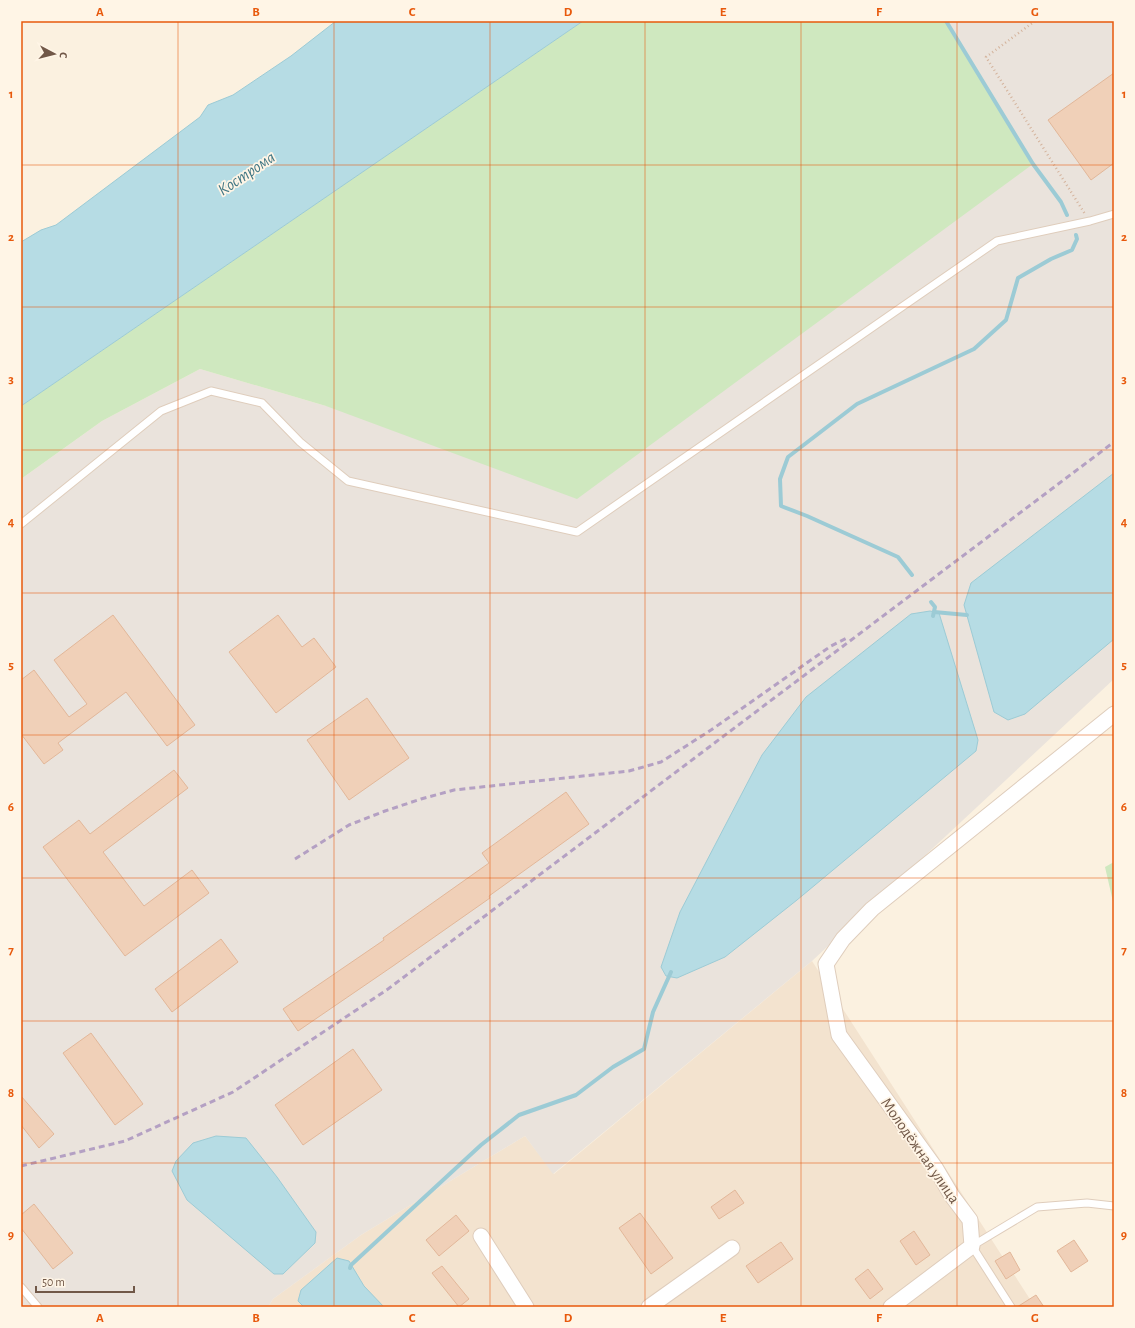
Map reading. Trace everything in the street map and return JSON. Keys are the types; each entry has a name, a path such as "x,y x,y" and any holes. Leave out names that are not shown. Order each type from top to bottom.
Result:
{"street":[{"name":"Молодёжная улица","path":"972,1246 970,1220 952,1196 936,1169 839,1035 826,964 843,939 872,909 1114,714"},
{"path":"481,1236 526,1307"},
{"path":"891,1307 972,1246"},
{"path":"649,1307 732,1248"}],"lane":[{"path":"21,524 161,411 211,391 262,403 300,442 348,481 577,532 997,241 1090,221 1114,214"},
{"path":"1011,1307 972,1246 1036,1207 1087,1203 1114,1206"},
{"path":"21,1287 38,1307"}],"path":[{"path":"1035,21 986,57 1090,221"}],"shaded area":[{"path":"946,21 1114,21 1114,679 812,961 553,1174 525,1136 361,1235 273,1299 268,1307 21,1307 21,479 102,421 200,369 326,406 1033,164"},
{"path":"812,961 1035,1307 268,1307 273,1299 361,1235 525,1136 554,1174"}],"green space":[{"path":"583,21 946,21 1033,164 577,499 326,406 200,369 102,421 21,479 21,406"},
{"path":"1114,862 1114,906 1105,867"}],"water":[{"name":"Кострома","path":"336,21 583,21 21,406 21,242 41,230 56,225 200,117 208,105 233,95 291,56"},
{"path":"1114,473 1114,639 1025,714 1008,720 994,712 964,605 971,583"},
{"path":"930,611 939,613 978,740 976,751 797,900 725,957 677,978 666,976 661,967 680,912 762,755 806,697 911,614"},
{"path":"216,1136 246,1138 277,1177 316,1232 315,1243 283,1274 274,1274 187,1200 172,1171 176,1161 193,1143"},
{"path":"337,1258 349,1261 364,1286 384,1307 304,1307 298,1301 301,1290"}],"building":[{"path":"1114,73 1114,163 1091,180 1048,120"},
{"path":"113,615 195,725 167,746 126,692 58,743 63,750 44,764 21,734 21,680 34,670 69,717 87,704 54,660"},
{"path":"278,615 302,647 314,638 336,667 276,713 229,652"},
{"path":"367,698 409,758 349,800 307,740"},
{"path":"174,770 188,788 103,852 144,906 192,870 209,893 125,956 43,847 79,820 90,834"},
{"path":"566,792 589,824 489,896 490,898 298,1031 283,1009 384,940 383,938 489,863 482,853"},
{"path":"221,939 238,962 172,1012 155,989"},
{"path":"91,1033 143,1104 115,1125 63,1053"},
{"path":"353,1049 382,1090 303,1145 275,1105"},
{"path":"21,1096 54,1134 39,1148 21,1125"},
{"path":"735,1190 744,1203 719,1219 711,1207"},
{"path":"34,1204 73,1253 53,1269 21,1228 21,1215"},
{"path":"640,1213 673,1258 651,1274 619,1228"},
{"path":"456,1215 469,1231 439,1256 426,1240"},
{"path":"914,1231 930,1255 916,1265 900,1241"},
{"path":"1074,1240 1088,1261 1071,1272 1057,1251"},
{"path":"781,1242 793,1259 758,1283 746,1266"},
{"path":"1010,1252 1020,1270 1006,1279 995,1261"},
{"path":"442,1266 469,1299 459,1307 432,1273"},
{"path":"868,1269 883,1289 870,1299 855,1279"},
{"path":"1036,1295 1044,1307 1017,1307"}],"waterway":[{"path":"946,21 1033,164 1061,202 1067,215"},
{"path":"912,575 898,557 807,516 781,506 780,479 788,457 857,404 974,349 1006,320 1018,278 1051,259 1072,250 1077,239 1076,235"},
{"path":"931,602 935,607 933,616"},
{"path":"934,612 967,615"},
{"path":"350,1268 351,1265 481,1145 519,1115 576,1095 613,1067 644,1049 653,1012 671,972"}],"railway":[{"path":"21,1166 125,1141 233,1092 388,989 1114,442"},
{"path":"295,859 349,825 385,811 454,790 629,771 661,762 711,730 831,646 847,638"}]}
